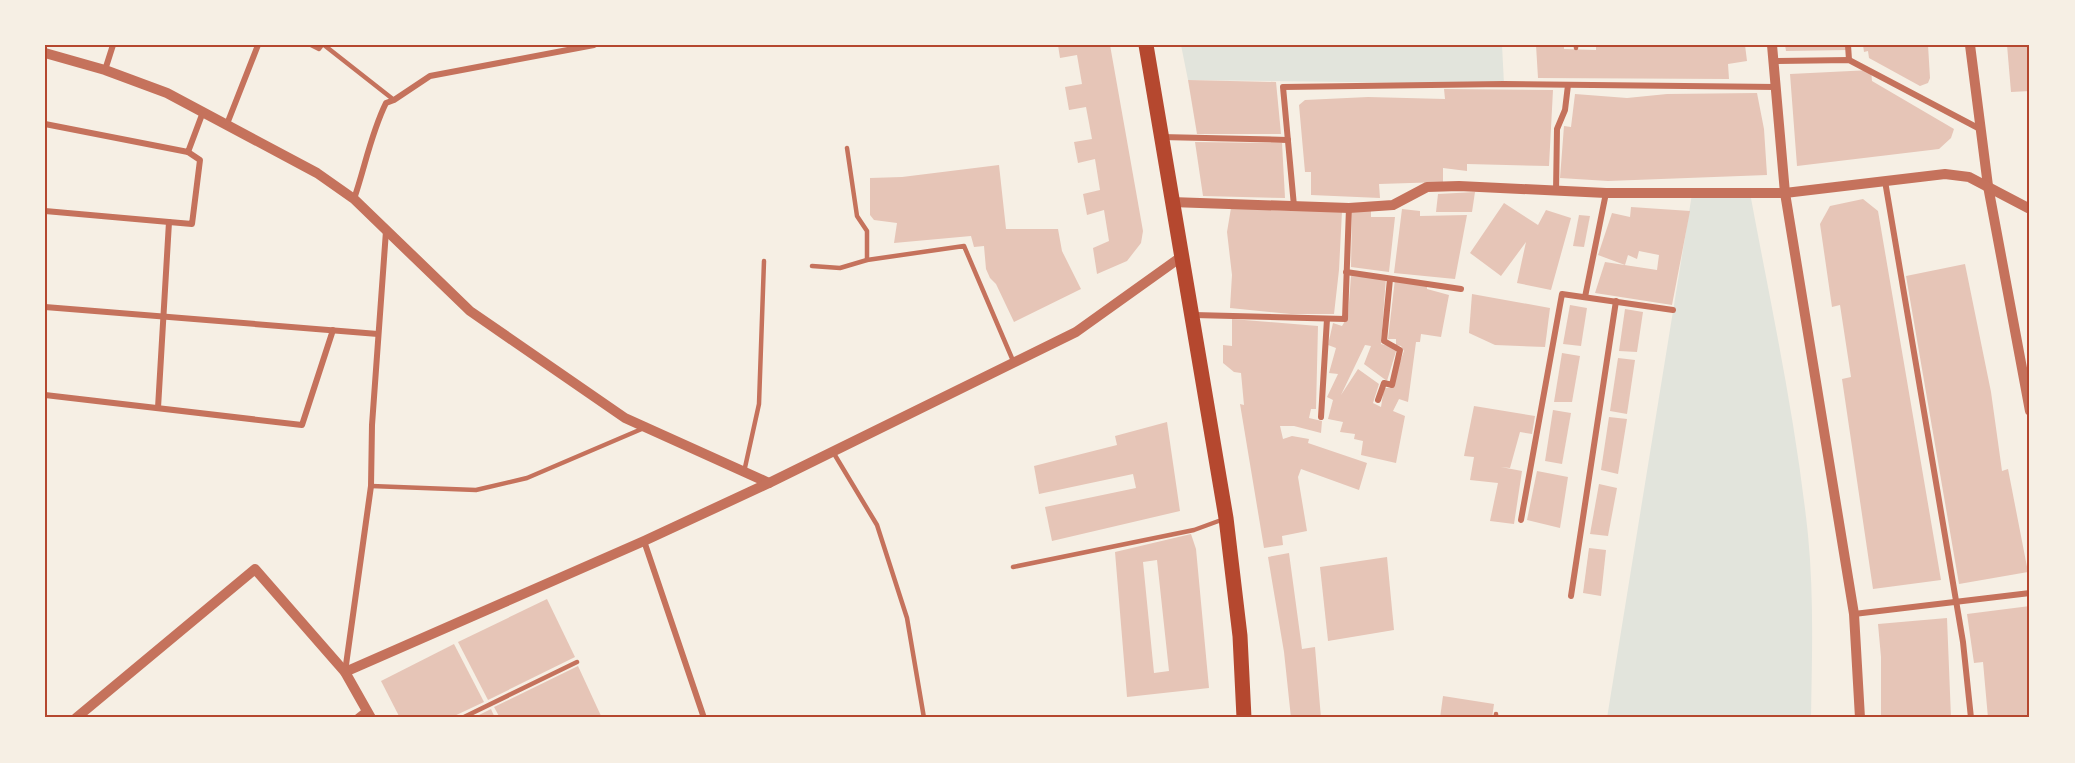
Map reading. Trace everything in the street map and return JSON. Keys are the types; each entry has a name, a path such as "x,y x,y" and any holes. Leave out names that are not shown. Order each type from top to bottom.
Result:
{"main road":[{"path":"1146,45 1226,518 1240,636 1244,718"}],"street":[{"path":"48,45 45,53 105,70 167,93 317,173 354,199 470,311 625,418 769,483"},
{"path":"105,70 113,45"},
{"path":"227,124 258,45"},
{"path":"354,199 376,123 386,103 430,76 594,45"},
{"path":"1772,45 1785,193 1854,614 1860,718"},
{"path":"1848,45 1849,60"},
{"path":"1970,45 1988,186 2030,411"},
{"path":"1773,61 1849,60 1980,129"},
{"path":"1294,206 1282,87 1568,85 1776,87"},
{"path":"1556,192 1557,129 1566,110 1568,85"},
{"path":"188,152 203,111"},
{"path":"45,124 188,152 200,160 192,224 45,211"},
{"path":"1161,137 1288,140"},
{"path":"1171,202 1349,207 1393,205 1427,187 1458,186 1556,192 1785,193 1958,174 1970,177 2030,209"},
{"path":"1885,181 1963,642 1971,718"},
{"path":"1585,297 1606,193"},
{"path":"1191,315 1345,320 1349,207"},
{"path":"158,408 169,222"},
{"path":"345,672 371,486 372,425 386,231"},
{"path":"345,672 644,541 769,483 1014,363 1076,332 1181,257"},
{"path":"1346,272 1461,289"},
{"path":"1378,400 1384,383 1392,385 1400,350 1384,341 1390,279"},
{"path":"1521,520 1562,294 1673,310"},
{"path":"1571,596 1616,301"},
{"path":"45,307 378,334"},
{"path":"1321,417 1327,319"},
{"path":"45,395 302,425 333,330"},
{"path":"644,541 704,718"},
{"path":"76,718 255,569 345,672 368,714 356,718"},
{"path":"1854,614 2030,593"}],"lane":[{"path":"311,45 319,49 323,45 394,100"},
{"path":"847,148 857,216 867,231 867,260"},
{"path":"812,266 840,268 867,260 964,246 1014,363"},
{"path":"744,472 759,404 764,261"},
{"path":"371,486 477,490 527,478 646,428"},
{"path":"833,452 876,525 908,618 924,718"},
{"path":"1013,567 1194,530 1226,518"},
{"path":"462,718 577,662"}],"shaded area":[{"path":"1181,45 1502,45 1504,84 1188,80"},
{"path":"1750,193 1790,406 1808,535 1812,604 1811,718 1607,718 1692,194"}],"building":[{"path":"1058,45 1110,45 1143,231 1141,243 1127,261 1097,274 1093,248 1109,241 1104,210 1087,215 1083,194 1100,190 1095,159 1078,163 1074,142 1092,139 1086,107 1069,110 1065,87 1082,84 1077,55 1060,58"},
{"path":"1536,45 1564,45 1564,49 1596,50 1596,45 1745,45 1747,61 1728,64 1729,79 1538,78"},
{"path":"1785,45 1849,45 1848,50 1786,51"},
{"path":"1863,45 1928,45 1930,78 1928,83 1920,86 1869,58 1868,51 1864,52"},
{"path":"2007,45 2030,45 2030,91 2011,92"},
{"path":"1871,70 1872,81 1954,129 1951,138 1939,149 1797,166 1790,74"},
{"path":"1188,80 1276,82 1281,134 1197,134"},
{"path":"1444,89 1553,90 1549,166 1467,164 1467,171 1443,168 1443,182 1379,184 1380,198 1311,195 1311,172 1305,172 1299,105 1305,100 1368,97 1445,99"},
{"path":"1757,93 1764,129 1767,175 1608,181 1560,178 1564,126 1571,127 1575,94 1627,98 1667,94"},
{"path":"1195,142 1282,143 1285,198 1203,196"},
{"path":"999,165 1006,229 1058,229 1062,251 1081,289 1014,322 996,284 986,269 984,246 974,247 971,236 894,243 897,223 874,220 870,215 870,178 902,177"},
{"path":"1475,192 1472,212 1436,212 1438,194"},
{"path":"1863,199 1878,211 1941,580 1873,589 1842,379 1851,377 1840,305 1832,307 1820,224 1830,206"},
{"path":"1504,203 1538,225 1546,210 1571,218 1551,290 1517,283 1526,242 1501,276 1470,253"},
{"path":"1631,207 1690,211 1672,305 1595,293 1605,262 1657,270 1659,255 1639,251 1637,259 1628,255 1625,265 1598,255 1612,213 1630,217"},
{"path":"1231,208 1342,211 1334,314 1291,314 1230,308 1232,275 1227,232"},
{"path":"1402,209 1420,211 1420,216 1467,215 1455,279 1394,273"},
{"path":"1352,211 1371,211 1371,217 1395,217 1389,272 1351,267"},
{"path":"1579,215 1590,216 1584,247 1573,246"},
{"path":"1965,264 1991,392 2002,471 2008,469 2028,572 1959,584 1906,276"},
{"path":"1351,276 1386,278 1381,344 1397,348 1387,381 1364,364 1371,346 1365,345 1341,395 1358,369 1379,384 1373,403 1381,407 1384,388 1390,388 1404,351 1401,346 1396,345 1396,339 1388,339 1395,279 1427,284 1427,289 1449,295 1441,337 1421,334 1420,342 1416,342 1408,402 1399,399 1393,411 1405,416 1396,463 1361,455 1363,441 1354,439 1355,434 1340,432 1343,422 1328,419 1333,400 1327,397 1338,374 1329,373 1336,348 1328,345 1333,323 1342,326 1348,316"},
{"path":"1472,294 1550,308 1545,347 1495,345 1469,333"},
{"path":"1570,305 1587,308 1581,346 1563,344"},
{"path":"1625,309 1643,312 1637,352 1619,351"},
{"path":"1232,319 1318,326 1316,409 1311,409 1309,418 1322,421 1321,433 1294,426 1280,426 1283,439 1292,436 1309,439 1308,443 1367,463 1359,490 1301,469 1298,477 1307,531 1282,536 1283,545 1264,548 1240,404 1244,405 1241,373 1234,372 1223,363 1223,345 1232,346"},
{"path":"1562,353 1580,356 1572,402 1554,402"},
{"path":"1618,358 1635,360 1627,414 1610,411"},
{"path":"1474,406 1535,416 1532,434 1520,432 1510,468 1501,467 1522,471 1514,524 1490,521 1498,483 1470,480 1474,457 1464,456"},
{"path":"1553,410 1571,413 1562,464 1545,461"},
{"path":"1609,417 1627,419 1618,474 1601,470"},
{"path":"1167,422 1180,511 1052,541 1045,507 1136,488 1133,474 1039,494 1034,466 1117,445 1115,436"},
{"path":"1537,471 1568,477 1560,528 1527,520"},
{"path":"1599,484 1617,488 1608,536 1590,534"},
{"path":"1191,534 1196,549 1209,688 1127,697 1115,552","holes":["1157,560 1169,671 1154,673 1143,562"]},
{"path":"1589,548 1606,550 1601,596 1583,593"},
{"path":"1289,553 1302,649 1315,647 1321,718 1291,718 1284,652 1268,557"},
{"path":"1387,557 1394,630 1328,641 1320,567"},
{"path":"547,599 575,657 488,700 458,642"},
{"path":"2030,606 2030,718 1988,718 1983,662 1974,663 1967,614"},
{"path":"1947,618 1951,718 1881,718 1881,657 1878,624"},
{"path":"454,644 484,702 450,718 400,718 381,681"},
{"path":"578,666 602,718 500,718 494,707"},
{"path":"1443,696 1494,704 1492,718 1440,718"},
{"path":"491,709 495,718 473,718"}]}
